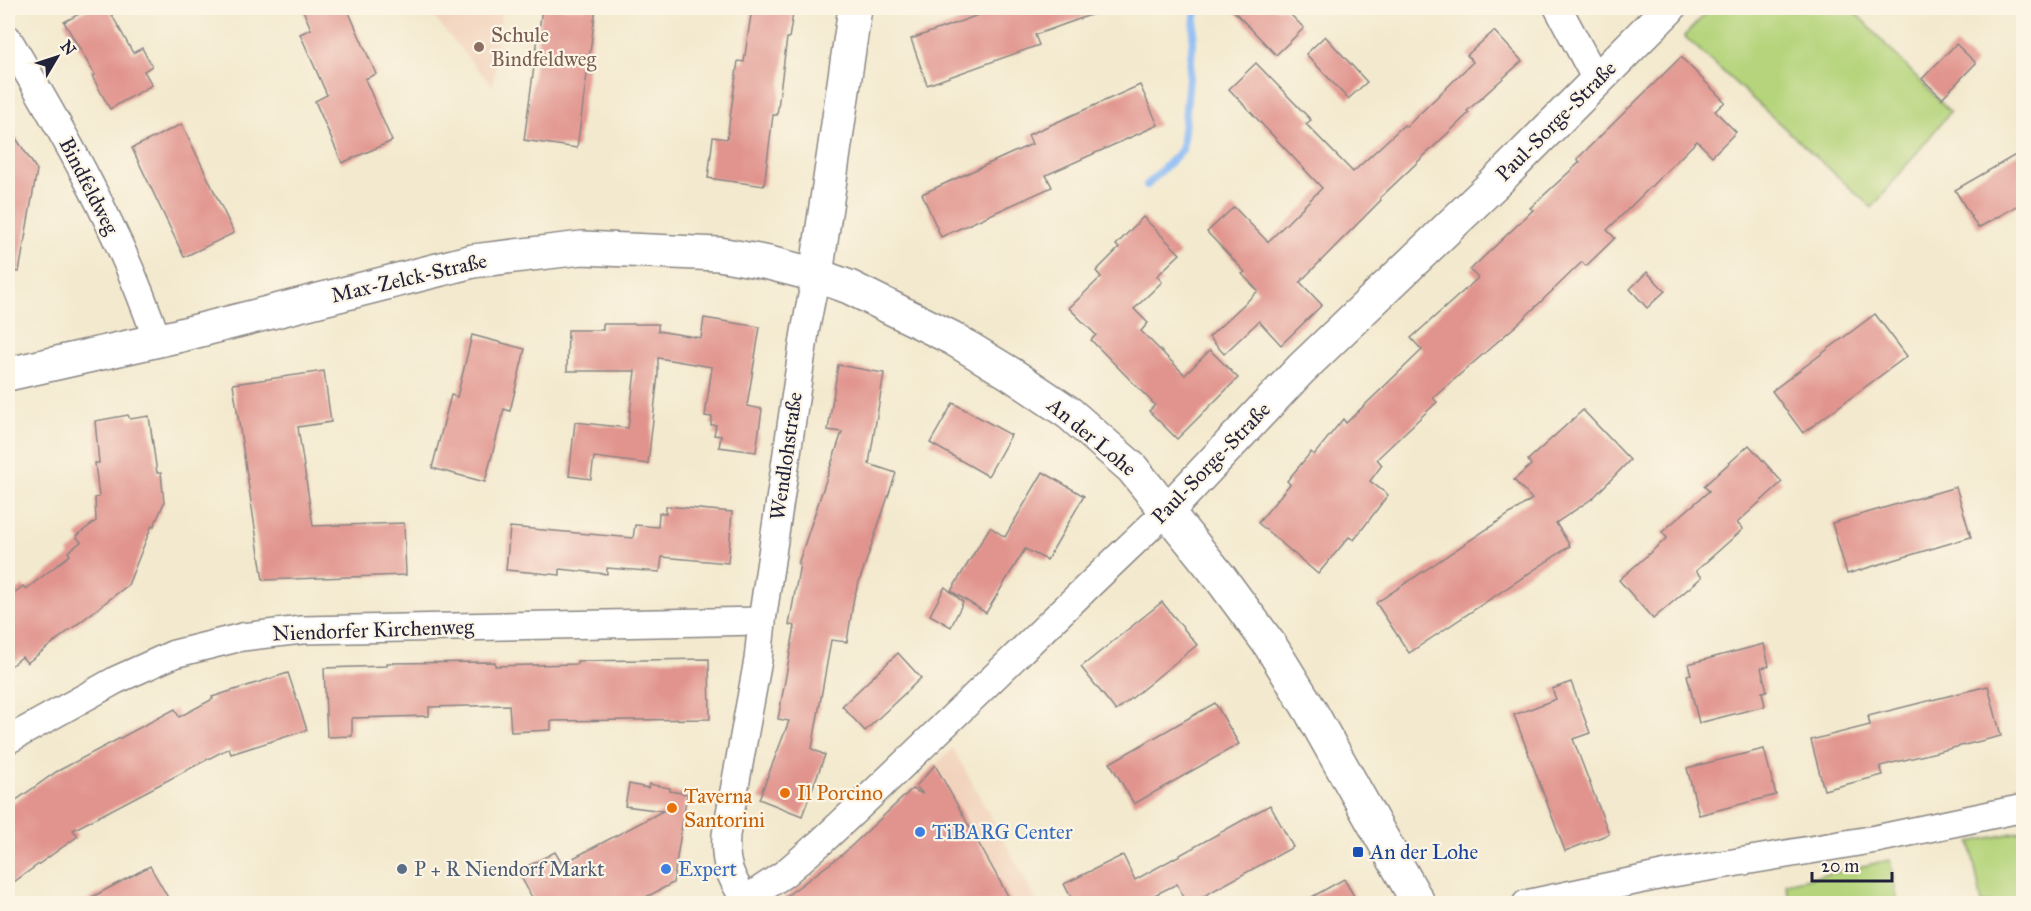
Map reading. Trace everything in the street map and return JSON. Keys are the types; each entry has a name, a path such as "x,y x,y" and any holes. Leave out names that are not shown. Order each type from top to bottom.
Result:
{"street":[{"name":"Wendlohstraße","path":"742,902 728,870 725,851 726,835 755,681 804,332 816,275 855,8"},
{"path":"1558,8 1597,81"},
{"name":"Paul-Sorge-Straße","path":"742,902 820,843 1041,633 1108,565 1168,510 1301,369 1498,180 1669,8"},
{"name":"Bindfeldweg","path":"8,39 84,171 140,291 158,340"},
{"name":"Max-Zelck-Straße","path":"8,374 158,340 473,261 582,248 719,254 769,262 816,275"},
{"name":"An der Lohe","path":"816,275 849,287 952,338 1011,374 1069,413 1111,447 1132,468 1168,510 1270,645 1310,710 1419,903"},
{"name":"Niendorfer Kirchenweg","path":"8,740 116,680 174,654 267,633 302,630 762,621"},
{"path":"1526,903 1667,874 1876,839 2024,808"}],"shaded area":[{"name":"Schule Bindfeldweg","path":"426,8 502,8 493,87"},
{"name":"TiBARG Center","path":"953,748 1038,903 776,904 846,851"}],"green space":[{"path":"1711,8 1851,8 1950,112 1872,208 1684,36"},
{"path":"2023,831 2023,903 1982,903 1970,842"},
{"path":"1890,860 1898,903 1790,903 1786,883"}],"building":[{"path":"90,8 108,8 133,53 142,48 152,66 144,71 152,85 110,109 92,76 95,75 64,22"},
{"path":"302,8 347,8 376,74 365,79 392,141 342,163 315,101 327,95 300,34 311,29"},
{"path":"542,8 596,8 577,148 524,140"},
{"path":"752,8 794,8 789,38 787,38 777,115 773,115 764,186 708,178 713,137 727,139 738,61 744,62"},
{"path":"998,8 1103,8 1104,10 1035,35 1039,45 927,85 911,39"},
{"path":"1231,8 1284,8 1304,28 1276,55"},
{"path":"1494,31 1522,61 1467,111 1469,113 1380,198 1381,200 1300,282 1322,305 1281,345 1259,321 1224,354 1209,337 1258,291 1242,274 1245,272 1207,232 1234,207 1268,242 1322,188 1229,89 1256,63 1311,120 1306,124 1353,172 1404,125 1406,127 1473,62 1467,55"},
{"path":"1325,36 1367,82 1348,99 1306,54"},
{"path":"1956,44 1976,63 1942,98 1922,79"},
{"path":"1681,57 1725,102 1715,111 1736,132 1712,156 1697,141 1607,230 1615,238 1586,266 1582,262 1520,322 1433,398 1437,402 1377,459 1382,465 1370,481 1388,495 1354,540 1349,537 1318,574 1258,523 1290,484 1287,481 1311,452 1314,455 1343,419 1346,423 1422,350 1411,338 1478,278 1470,270 1533,210 1530,208 1580,162 1577,159"},
{"path":"1140,85 1158,125 1046,175 1052,187 941,237 922,194 1032,144 1028,135"},
{"path":"182,124 234,233 184,257 132,148"},
{"path":"8,126 37,170 19,272 8,271"},
{"path":"2024,150 2024,202 1978,228 1955,190"},
{"path":"1143,217 1180,254 1157,276 1162,282 1134,309 1148,323 1141,331 1185,375 1210,350 1238,378 1177,439 1149,411 1155,405 1091,340 1096,335 1069,308 1101,277 1096,271 1119,248 1116,245"},
{"path":"1647,272 1665,291 1647,308 1630,289"},
{"path":"1875,314 1907,356 1803,433 1772,391"},
{"path":"704,318 760,327 747,406 762,409 756,452 719,447 721,436 714,435 716,425 711,425 712,417 705,416 712,367 658,358 648,464 594,457 591,479 569,476 575,422 628,428 635,371 567,371 568,330 603,330 603,324 658,324 658,331 701,338"},
{"path":"472,335 525,349 510,411 504,409 485,482 432,468 451,395 457,397"},
{"path":"838,365 884,373 869,464 896,473 854,597 847,642 831,640 812,749 825,755 802,816 759,799 789,721 778,719 795,626 789,625 800,564 798,564 842,432 828,430"},
{"path":"324,371 331,422 298,427 313,526 404,523 406,575 263,580 233,384"},
{"path":"953,403 1011,435 988,476 930,443"},
{"path":"1583,410 1630,460 1593,498 1556,523 1570,546 1409,653 1376,603 1532,499 1514,480 1531,465 1528,460"},
{"path":"128,415 130,419 149,416 157,473 161,473 164,503 154,526 152,525 128,585 27,663 22,657 8,668 8,598 23,586 26,589 70,555 68,552 81,542 76,536 96,521 95,498 99,497 95,463 99,463 95,421"},
{"path":"1749,445 1782,482 1737,523 1743,529 1696,571 1702,577 1653,619 1619,580 1667,538 1662,532 1709,491 1704,486"},
{"path":"1043,472 1084,496 1047,560 1025,549 986,613 951,591 990,527 1005,537"},
{"path":"1956,487 1971,537 1847,574 1832,523"},
{"path":"666,506 732,512 728,563 662,557 660,572 607,568 607,574 560,569 560,575 506,570 510,527 633,538 635,525 658,527 659,513 666,513"},
{"path":"945,587 963,602 951,627 930,615"},
{"path":"1162,602 1197,645 1116,711 1081,667"},
{"path":"1764,644 1769,666 1761,668 1767,691 1762,692 1765,706 1699,723 1687,675 1691,674 1688,664"},
{"path":"898,653 921,678 865,731 842,706"},
{"path":"709,659 710,719 551,721 551,730 511,732 509,705 429,707 429,716 352,718 352,736 327,737 324,668 387,666 387,663 495,662 495,666 577,664 577,661"},
{"path":"288,673 307,730 231,754 229,748 73,830 78,836 8,886 8,806 56,772 175,709 179,717 213,699 212,697"},
{"path":"1571,682 1590,733 1573,739 1609,834 1565,851 1514,715 1556,699 1552,689"},
{"path":"1988,686 2001,736 1880,766 1883,775 1824,790 1811,740 1870,725 1868,716"},
{"path":"1215,703 1239,744 1134,804 1110,763"},
{"path":"1764,749 1776,795 1699,815 1687,768"},
{"name":"TiBARG Center","path":"935,765 1012,903 777,903 843,854 912,789 923,794 916,786"},
{"path":"629,784 648,788 649,784 687,794 673,883 635,903 535,903 518,871 555,852 562,864 663,811 625,806"},
{"path":"1270,805 1293,847 1191,903 1187,903 1177,884 1138,903 1074,903 1064,884 1123,855 1135,880"},
{"path":"150,866 171,903 81,903"},
{"path":"1344,879 1358,903 1301,903"}],"waterway":[{"path":"1147,185 1182,150 1196,8"}],"place":[{"name":"Schule Bindfeldweg","path":"479,47"},
{"name":"Il Porcino","path":"785,793"},
{"name":"Taverna Santorini","path":"672,808"},
{"name":"TiBARG Center","path":"920,832"},
{"name":"An der Lohe","path":"1358,852"},
{"name":"P + R Niendorf Markt","path":"402,869"},
{"name":"Expert","path":"666,869"}]}
